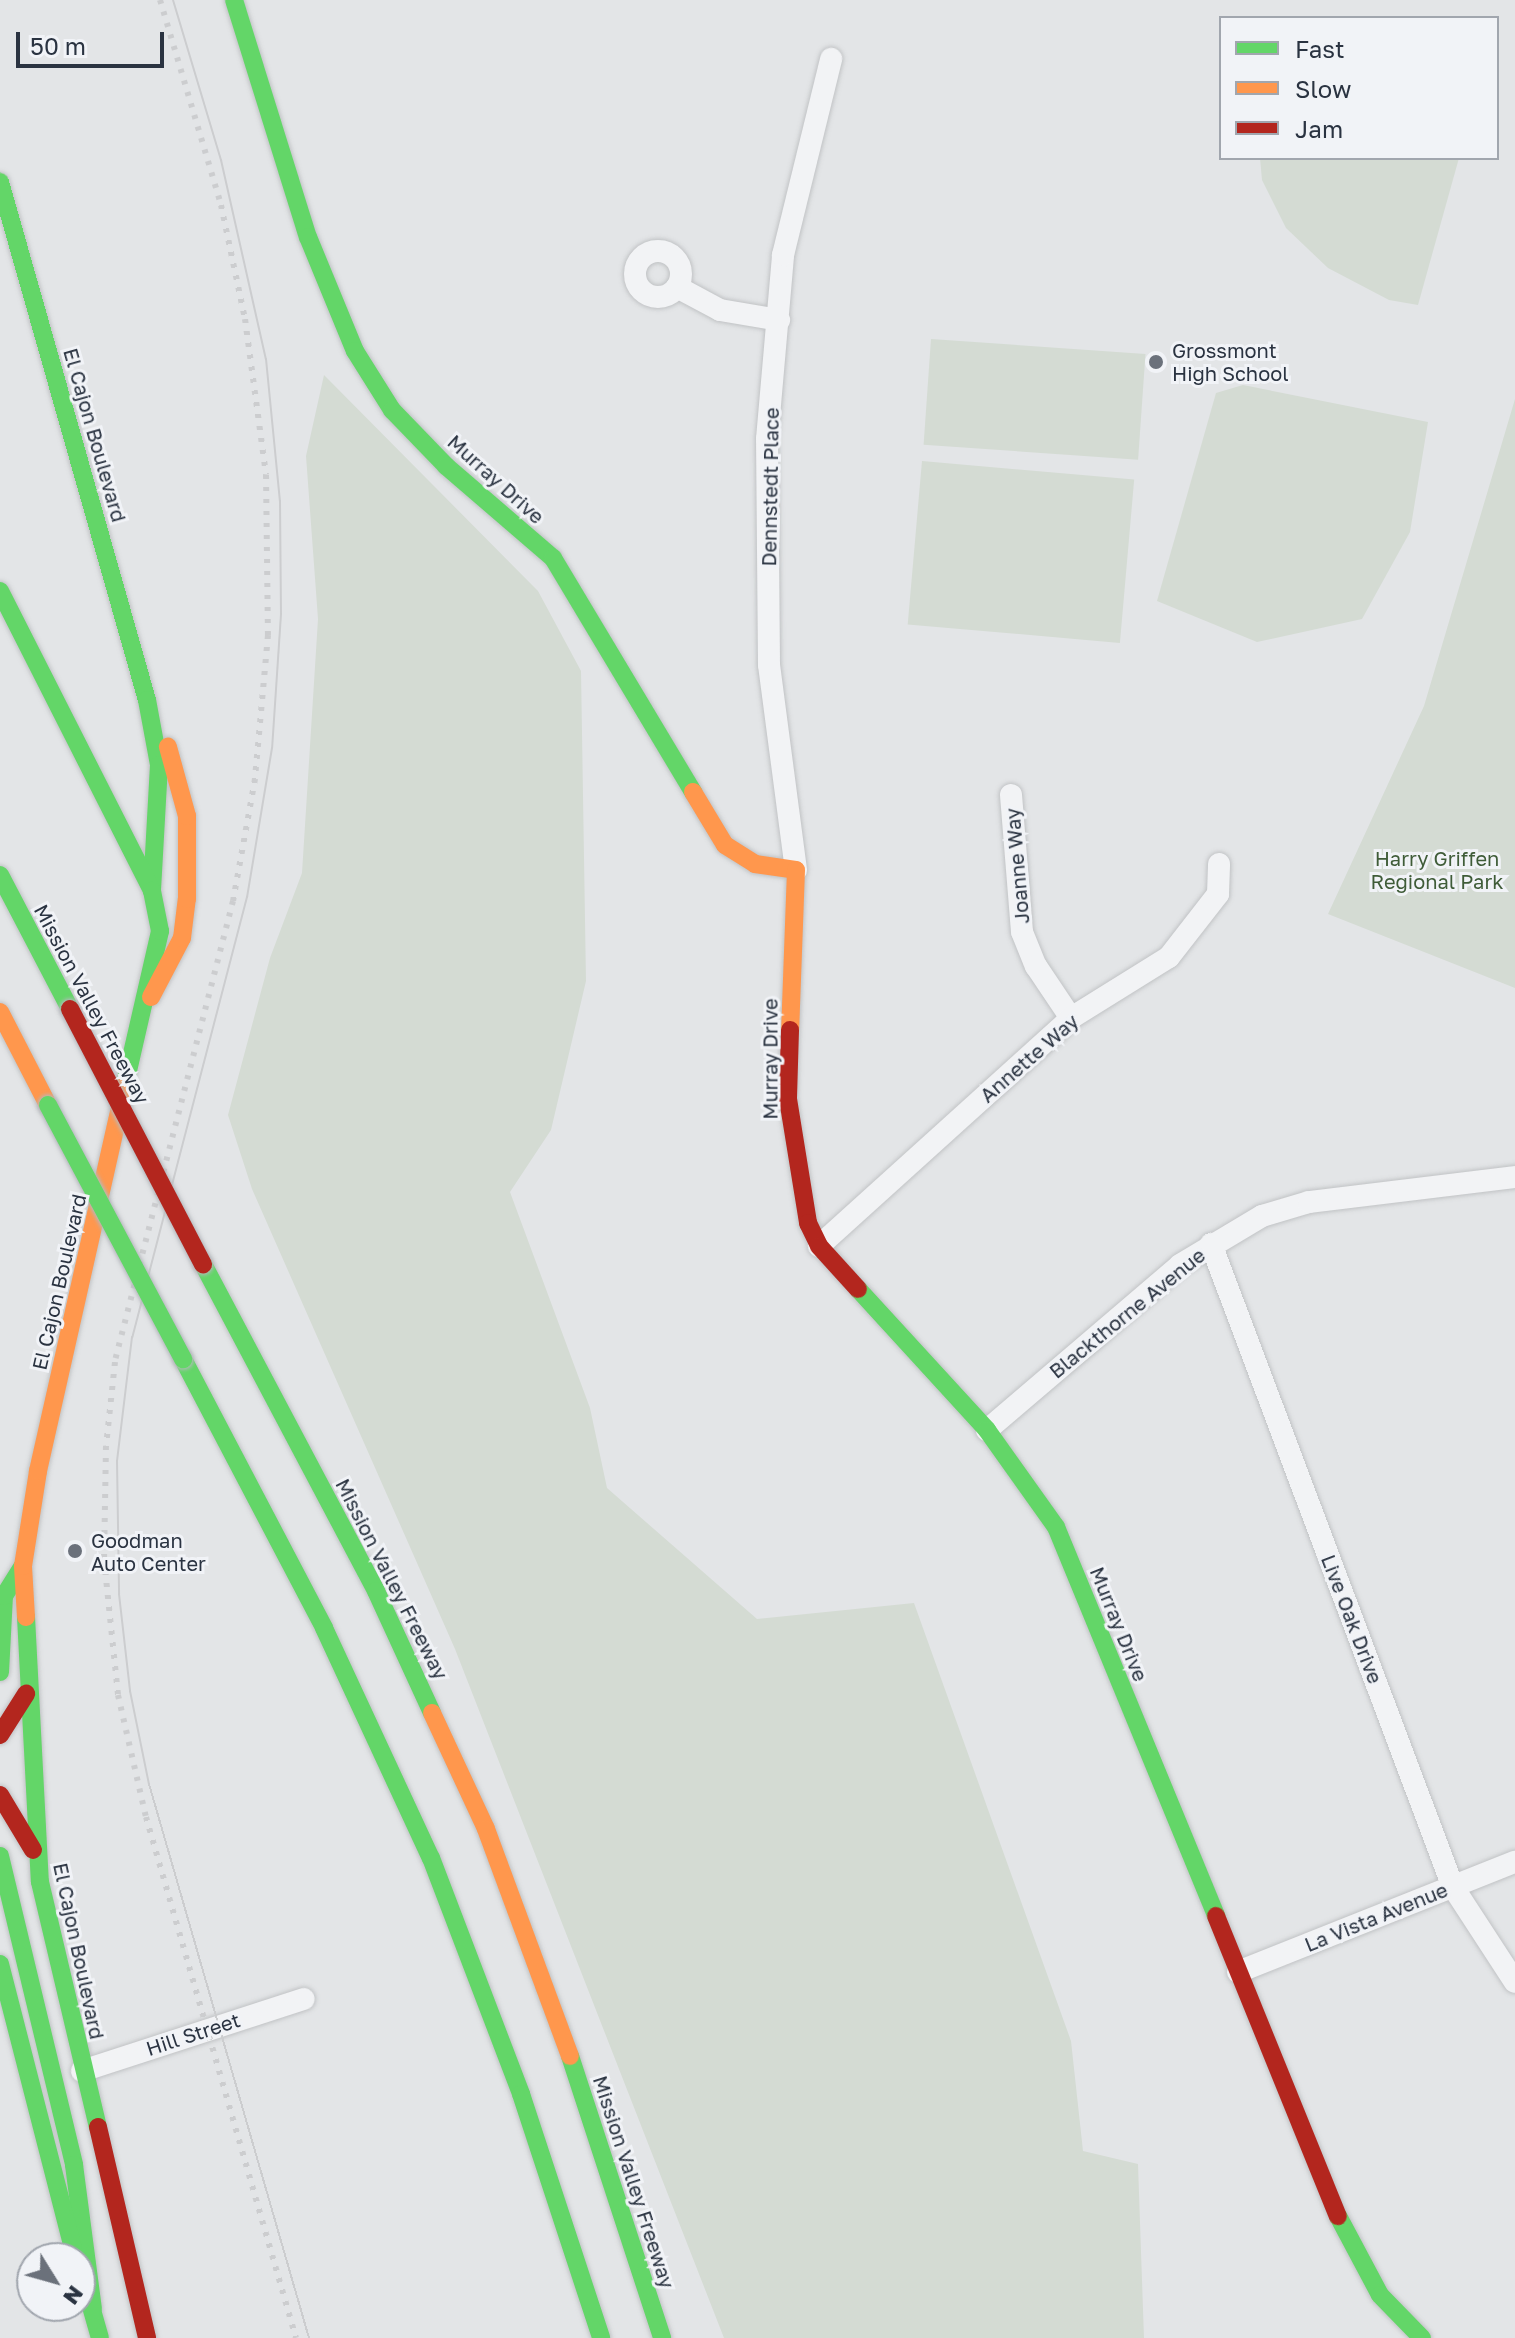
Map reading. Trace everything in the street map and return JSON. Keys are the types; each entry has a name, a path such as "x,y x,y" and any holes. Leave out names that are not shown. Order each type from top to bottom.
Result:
{"main road":[{"name":"Murray Drive","path":"234,0 308,237 355,351 392,410 446,466 553,558 725,845 755,864 796,870 788,1099 796,1170 819,1246 987,1430 1056,1527 1352,2249 1392,2311 1422,2338"},
{"name":"El Cajon Boulevard","path":"0,182 147,700 159,765 152,891 160,931 38,1471 23,1566 28,1603 26,1694 36,1855 82,2071 147,2338"},
{"path":"0,591 152,891"},
{"name":"El Cajon Boulevard","path":"143,1008 162,982 182,938 189,859 178,771 147,700"},
{"name":"Mission Valley Freeway","path":"0,875 376,1591 486,1829 548,1988 662,2338"},
{"path":"0,1012 324,1628 431,1858 521,2094 601,2338"},
{"name":"El Cajon Boulevard","path":"0,1672 4,1596 23,1566"},
{"path":"0,1735 26,1694"},
{"path":"0,1795 36,1855"},
{"path":"2,1864 74,2165 84,2242"},
{"path":"0,1964 53,2187 71,2242"}],"street":[{"name":"Dennstedt Place","path":"796,870 769,665 767,439 783,255 831,59"},
{"path":"677,287 720,310 779,320"},
{"name":"Joanne Way","path":"1011,795 1022,932 1036,966 1071,1018"},
{"name":"Annette Way","path":"819,1246 1071,1018 1169,957 1187,939 1218,894 1219,864"},
{"name":"Blackthorne Avenue","path":"987,1430 1211,1244 1262,1216 1309,1202 1515,1177"},
{"name":"Live Oak Drive","path":"1211,1244 1453,1887 1515,1982"},
{"name":"La Vista Avenue","path":"1238,1972 1515,1862"},
{"name":"Hill Street","path":"82,2071 304,1999"}],"green space":[{"path":"1260,160 1458,160 1418,305 1389,300 1328,268 1286,228 1262,180"},
{"path":"931,339 1145,354 1138,460 924,445"},
{"path":"324,375 538,591 581,671 586,981 551,1130 510,1192 590,1408 607,1488 757,1619 914,1603 1071,2041 1083,2151 1138,2164 1144,2338 724,2338 455,1649 252,1189 228,1115 270,958 302,873 318,619 306,456"},
{"path":"1243,385 1428,422 1410,532 1362,619 1257,642 1157,601 1216,393"},
{"name":"Harry Griffen Regional Park","path":"1515,399 1515,988 1328,914 1424,706"},
{"path":"922,461 1134,480 1120,643 908,624"}],"tram line":[{"path":"173,0 221,160 266,359 280,501 281,614 272,748 247,897 132,1337 117,1461 119,1594 130,1691 149,1784 309,2338"}],"railway":[{"path":"160,0 221,205 245,319 266,475 268,635 255,779 233,901 115,1362 106,1446 104,1559 118,1695 146,1817 296,2338"}],"traffic: fast":[{"path":"234,0 308,237 355,351 392,410 446,466 553,558 693,792"},
{"path":"0,182 147,700 159,765 152,891"},
{"path":"0,591 152,891"},
{"path":"0,875 70,1009"},
{"path":"125,1084 160,931 152,891"},
{"path":"48,1105 183,1359"},
{"path":"203,1264 376,1591 432,1713"},
{"path":"858,1289 987,1430 1056,1527 1216,1916"},
{"path":"183,1359 324,1628 431,1858 521,2094 601,2338"},
{"path":"0,1672 4,1596 23,1566"},
{"path":"26,1617 40,1882 98,2127"},
{"path":"0,1856 74,2165 84,2242"},
{"path":"0,1964 71,2242"},
{"path":"570,2056 662,2338"},
{"path":"1338,2216 1380,2295 1422,2338"},
{"path":"95,2322 100,2338"}],"traffic: slow":[{"path":"151,997 182,938 187,899 187,816 168,747"},
{"path":"693,792 725,845 755,864 796,870 790,1030"},
{"path":"0,1012 48,1105"},
{"path":"26,1617 23,1566 38,1471 125,1084"},
{"path":"432,1713 486,1829 570,2056"}],"traffic: jam":[{"path":"70,1009 203,1264"},
{"path":"790,1030 788,1099 808,1223 819,1246 858,1289"},
{"path":"0,1735 26,1694"},
{"path":"0,1795 33,1850"},
{"path":"1216,1916 1338,2216"},
{"path":"98,2127 147,2338"}],"place":[{"name":"Grossmont High School","path":"1156,362"},
{"name":"Goodman Auto Center","path":"75,1551"}]}
